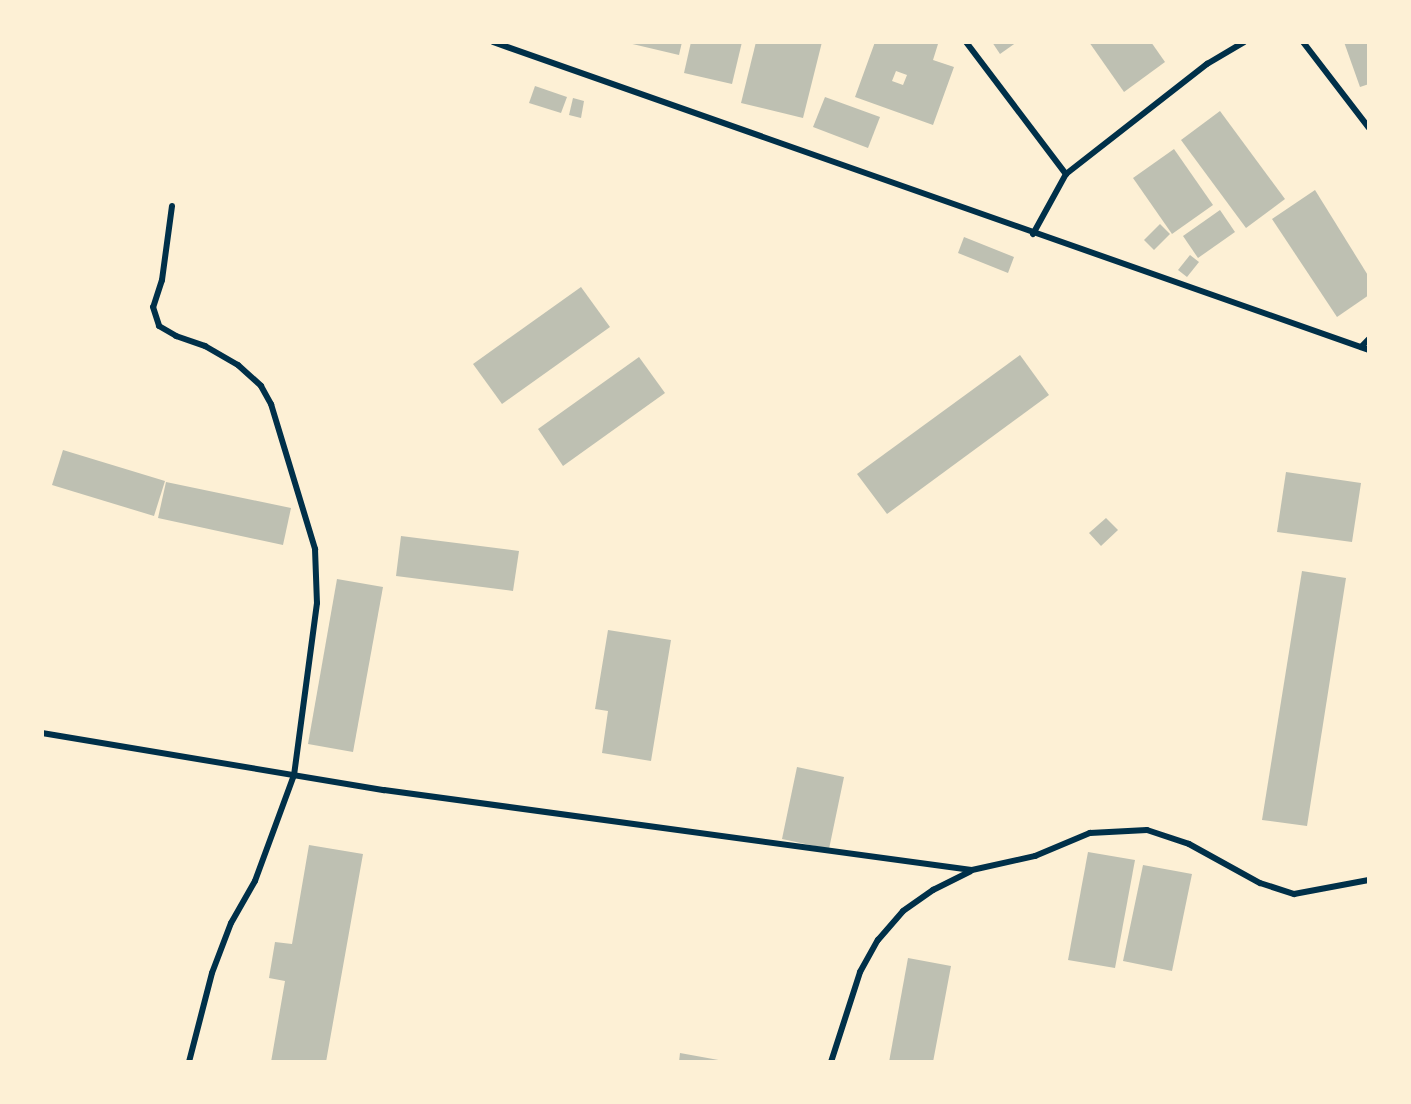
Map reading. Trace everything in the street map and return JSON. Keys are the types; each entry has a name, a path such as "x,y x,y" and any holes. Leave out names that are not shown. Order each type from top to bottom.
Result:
{"street":[{"path":"493,42 1369,350"},
{"path":"966,42 1066,174"},
{"path":"1034,234 1066,174 1208,64 1244,42"},
{"path":"1303,42 1369,128"},
{"path":"172,206 162,280 153,307 159,326 176,336 205,346 238,365 261,386 272,404 315,549 317,603 294,775 255,881 231,923 212,974 189,1062"},
{"path":"1361,347 1369,339"},
{"path":"42,733 294,775 972,870"},
{"path":"831,1062 861,972 878,940 903,910 933,890 972,870 1035,856 1090,833 1147,830 1189,844 1260,884 1294,894 1369,880"}],"building":[{"path":"624,42 682,42 679,55"},
{"path":"691,42 742,42 732,84 684,73"},
{"path":"756,42 822,42 803,118 741,103"},
{"path":"875,42 938,44 933,60 954,67 933,125 855,97","holes":["896,71 907,75 903,85 892,81"]},
{"path":"992,42 1017,42 1000,54"},
{"path":"1089,42 1151,42 1165,62 1124,92"},
{"path":"1344,42 1369,42 1369,84 1360,87"},
{"path":"535,86 567,97 561,113 529,103"},
{"path":"825,97 880,117 868,148 813,127"},
{"path":"573,98 584,101 581,118 569,115"},
{"path":"1220,111 1285,199 1246,228 1181,140"},
{"path":"1174,149 1213,205 1172,234 1133,178"},
{"path":"1315,190 1369,277 1369,295 1337,317 1272,219"},
{"path":"1220,210 1235,232 1198,258 1183,236"},
{"path":"1160,224 1170,234 1154,250 1144,240"},
{"path":"964,237 1014,257 1008,273 958,253"},
{"path":"1190,255 1199,262 1187,277 1178,270"},
{"path":"581,287 610,327 502,404 473,364"},
{"path":"1020,355 1049,395 887,514 857,474"},
{"path":"639,357 665,393 563,466 538,429"},
{"path":"63,450 165,481 154,516 52,485"},
{"path":"1286,472 1361,483 1352,542 1277,532"},
{"path":"166,482 291,508 283,545 158,518"},
{"path":"1106,518 1118,530 1101,546 1089,533"},
{"path":"401,536 519,551 513,591 396,576"},
{"path":"1302,571 1346,578 1307,826 1262,820"},
{"path":"337,579 383,587 353,752 308,744"},
{"path":"608,630 671,640 651,761 602,753 608,711 595,709"},
{"path":"797,767 844,777 829,849 782,839"},
{"path":"309,845 363,854 326,1062 271,1062 285,981 269,978 275,942 292,944"},
{"path":"1088,852 1135,860 1115,968 1068,960"},
{"path":"1143,865 1192,874 1172,971 1123,961"},
{"path":"908,958 951,966 933,1062 889,1062"},
{"path":"680,1053 724,1061 724,1062 679,1062"}]}
